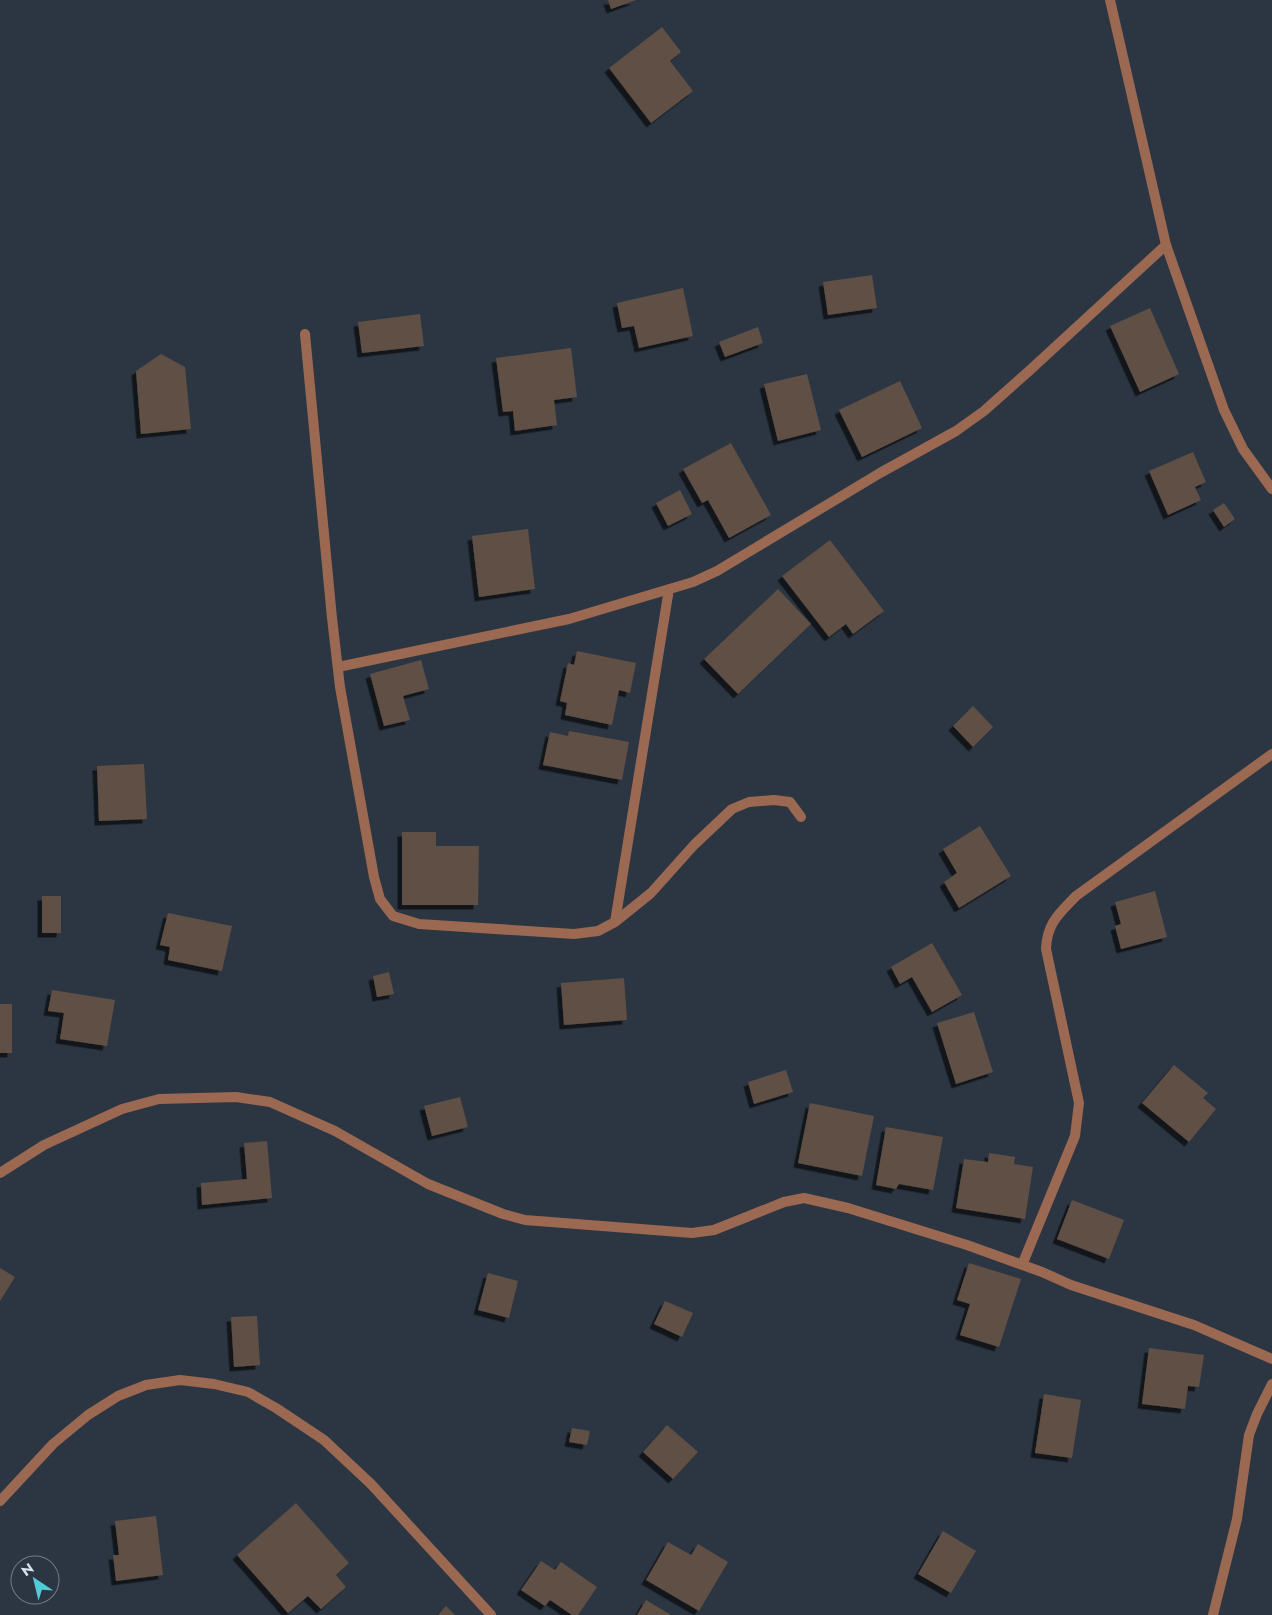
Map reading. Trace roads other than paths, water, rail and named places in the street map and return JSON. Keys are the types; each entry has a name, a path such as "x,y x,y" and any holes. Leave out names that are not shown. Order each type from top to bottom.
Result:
{"street":[{"path":"1110,0 1166,245 1224,410 1243,449 1272,489"},
{"path":"338,667 569,619 693,582 717,571 880,473 956,431 984,411 1166,245"},
{"path":"305,334 338,667 374,877 380,899 393,916 418,924 574,934 598,932 615,922 651,893 694,845 732,809 749,802 774,800 790,802 801,818"},
{"path":"615,922 669,589"},
{"path":"1022,1265 1075,1136 1079,1103 1046,949 1046,934 1054,918 1076,896 1272,754"},
{"path":"0,1174 44,1145 122,1109 159,1098 236,1097 270,1102 335,1131 428,1184 503,1214 525,1220 692,1233 714,1230 784,1202 804,1198 848,1208 967,1245 1071,1285 1194,1325 1272,1359"},
{"path":"0,1501 53,1444 88,1415 118,1396 146,1385 180,1380 214,1384 248,1392 324,1440 371,1484 491,1615"},
{"path":"1213,1615 1237,1519 1249,1435 1272,1384"}]}
